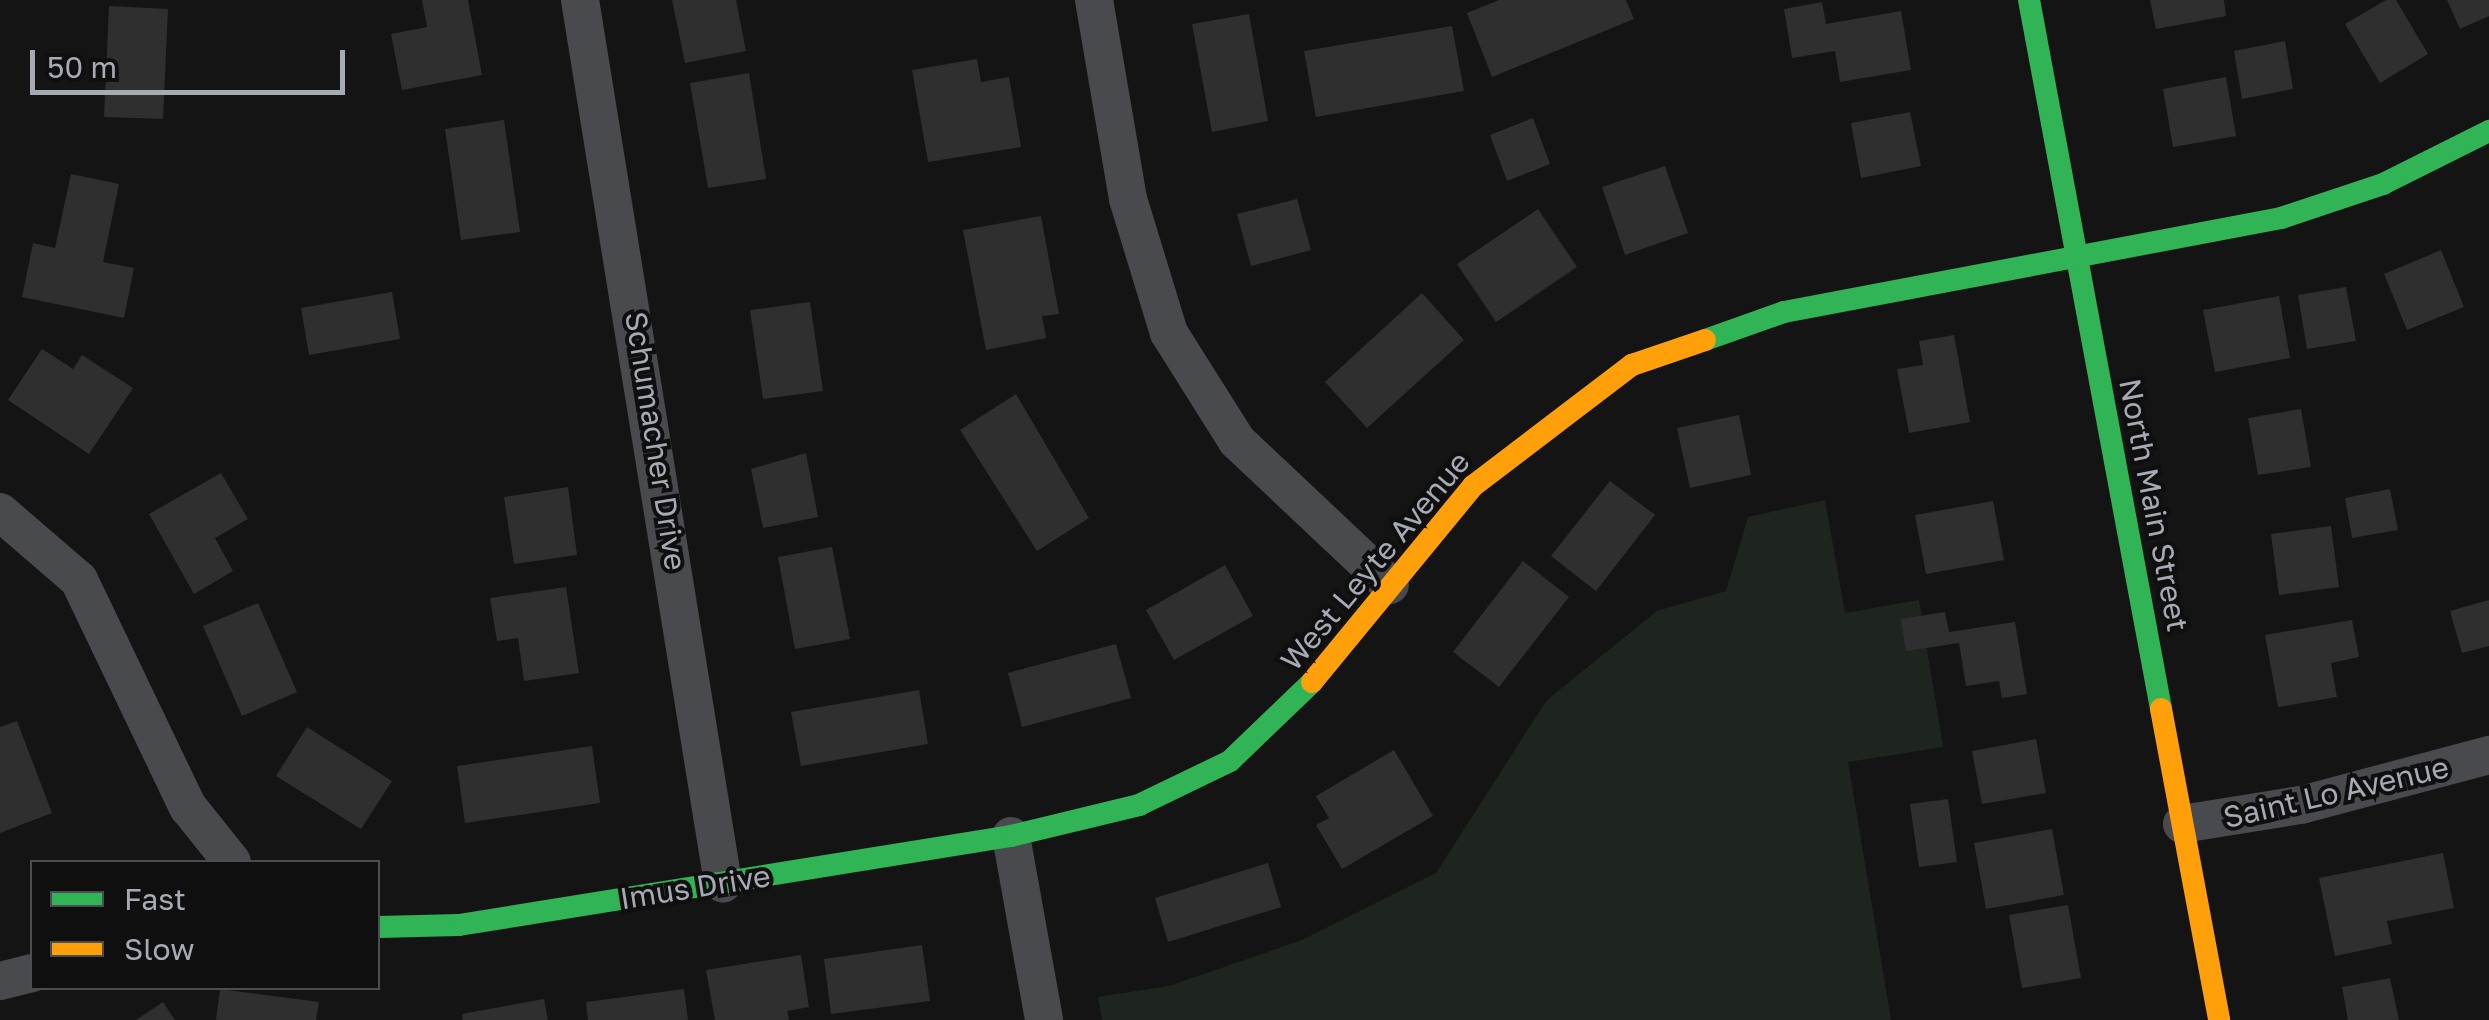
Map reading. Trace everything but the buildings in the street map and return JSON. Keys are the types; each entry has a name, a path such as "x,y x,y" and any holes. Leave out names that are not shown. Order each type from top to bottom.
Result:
{"street":[{"name":"Schumacher Drive","path":"580,0 723,882"},
{"path":"1094,0 1128,199 1169,333 1237,442 1390,585"},
{"name":"North Main Street","path":"2030,0 2219,1020"},
{"name":"West Leyte Avenue","path":"1011,836 1139,805 1230,761 1278,723 1390,585 1510,450 1632,366 1784,312 2078,260 2281,218 2383,184 2489,131"},
{"path":"0,512 78,580 188,807 219,859"},
{"name":"Saint Lo Avenue","path":"2182,824 2301,806 2489,755"},
{"name":"Imus Drive","path":"380,926 459,925 1011,836"},
{"path":"1011,836 1044,1020"},
{"path":"0,982 30,974"}],"shaded area":[{"path":"1825,500 1845,613 1919,600 1943,747 1848,762 1891,1020 1102,1020 1098,997 1169,986 1302,940 1436,873 1547,700 1657,611 1726,591 1748,517"}],"traffic: fast":[{"path":"2029,0 2161,709"},
{"path":"1705,340 1784,312 2281,218 2383,184 2489,131"},
{"path":"380,927 459,925 1011,836 1139,805 1230,761 1312,682"}],"traffic: slow":[{"path":"1312,682 1473,486 1632,365 1705,340"},
{"path":"2161,709 2219,1020"}]}
